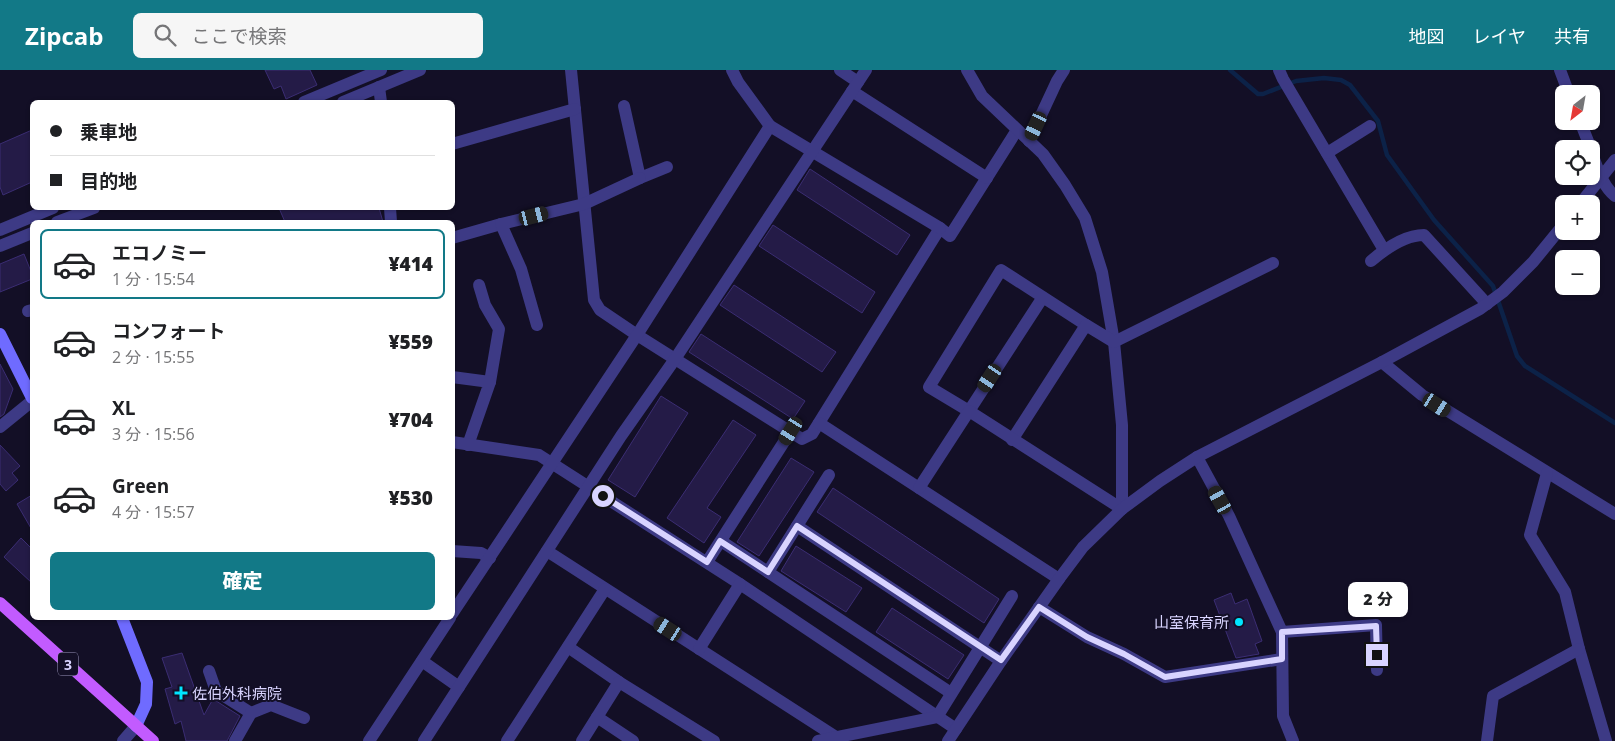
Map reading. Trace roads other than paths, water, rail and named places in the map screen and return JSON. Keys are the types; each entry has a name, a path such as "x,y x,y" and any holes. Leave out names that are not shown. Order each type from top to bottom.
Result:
{"main road":[{"path":"0,334 30,392"},
{"name":"3","path":"0,603 153,741"},
{"path":"123,620 147,682 146,704 136,726"}],"street":[{"path":"309,100 379,70"},
{"path":"348,100 420,70"},
{"path":"571,70 594,300 600,310 802,439 812,434 940,228"},
{"path":"732,70 738,82 770,126 813,150 950,236 1017,130"},
{"path":"840,70 855,87 987,178"},
{"path":"424,741 588,486 675,359 866,70"},
{"path":"967,70 982,96 1043,154 1085,218 1102,272 1114,342 1122,425 1122,509"},
{"path":"1029,141 1057,80 1064,70"},
{"path":"1279,70 1384,250"},
{"path":"1560,70 1566,85"},
{"path":"379,87 381,100"},
{"path":"624,106 640,178"},
{"path":"455,143 575,109"},
{"path":"455,610 637,335 770,126"},
{"path":"1327,153 1370,126"},
{"path":"1588,195 1615,160"},
{"path":"455,237 584,204 667,167"},
{"path":"1600,173 1610,192 1615,196"},
{"path":"0,230 49,210"},
{"path":"62,220 89,210"},
{"path":"501,224 520,268 537,325"},
{"path":"0,246 30,234"},
{"path":"1371,261 1384,250 1415,235 1424,235 1487,304"},
{"path":"455,442 539,455 707,562 937,717 953,737 1001,660 1059,578 1083,547 1122,509 1154,484 1197,457 1382,362 1487,304 1503,292 1533,262 1555,235"},
{"path":"1114,342 1273,263"},
{"path":"1114,342 1001,270 929,387 1122,509"},
{"path":"468,444 490,382 499,329 485,305 480,285"},
{"path":"919,488 1043,297"},
{"path":"1012,440 1086,325"},
{"path":"1382,362 1422,395 1615,514"},
{"path":"455,377 490,382"},
{"path":"0,427 30,395"},
{"path":"819,423 1059,578"},
{"path":"707,562 791,431"},
{"path":"1197,457 1229,516 1282,632 1283,716 1293,741"},
{"path":"1547,473 1530,535 1565,592 1579,649 1606,741"},
{"path":"768,572 829,475"},
{"path":"797,526 1001,660"},
{"path":"720,541 951,693"},
{"path":"455,551 481,553 490,558"},
{"path":"547,551 835,739"},
{"path":"699,649 740,584"},
{"path":"506,741 605,589"},
{"path":"818,741 937,717 1012,596"},
{"path":"1039,607 1087,637 1124,654 1165,677 1282,659"},
{"path":"369,741 449,620"},
{"path":"1282,632 1376,626 1377,670"},
{"path":"568,647 619,682 714,741"},
{"path":"1487,741 1493,696 1579,649"},
{"path":"422,661 459,687"},
{"path":"209,671 216,691 251,713"},
{"path":"582,741 619,682"},
{"path":"235,741 251,713 271,705 304,718"},
{"path":"597,717 634,741"},
{"path":"122,741 136,726"}],"waterway":[{"path":"1230,70 1258,94 1263,94 1296,81 1324,78 1341,80 1350,85 1378,121 1387,155 1434,220 1493,286 1517,356 1525,366 1615,423"}],"place":[{"name":"山室保育所","path":"1239,622"},
{"name":"佐伯外科病院","path":"181,693"}]}
